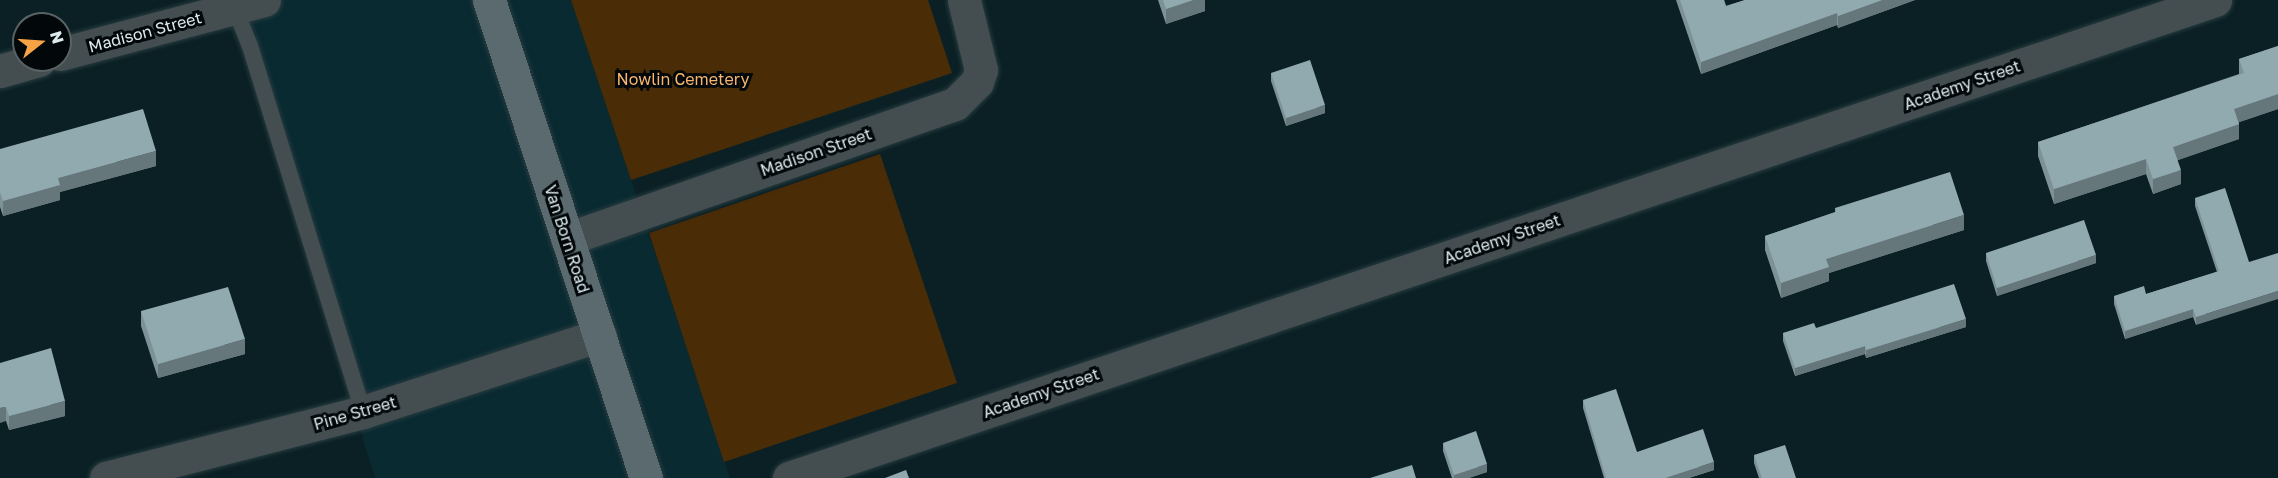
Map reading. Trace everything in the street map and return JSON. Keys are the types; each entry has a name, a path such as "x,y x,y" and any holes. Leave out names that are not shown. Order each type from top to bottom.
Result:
{"main road":[{"name":"Van Born Road","path":"489,0 646,478"}],"street":[{"name":"Madison Street","path":"567,239 955,104 977,82 981,70 963,0"},
{"name":"Academy Street","path":"789,478 2215,0"},
{"name":"Madison Street","path":"72,51 243,3"},
{"name":"Pine Street","path":"106,478 363,412 600,335"}],"lane":[{"path":"243,3 250,46 363,412"}],"shaded area":[{"path":"227,0 571,0 730,478 375,478"}],"green space":[{"name":"Nowlin Cemetery","path":"571,0 928,0 952,73 631,180"},
{"path":"880,154 957,383 724,462 649,233"}],"building":[{"path":"1163,0 1193,0 1166,9"},
{"path":"1680,0 1724,0 1726,6 1745,0 1882,0 1838,16 1837,13 1701,62"},
{"path":"2278,46 2278,94 2234,109 2239,124 2173,147 2181,170 2153,179 2146,159 2054,189 2038,142 2244,73 2239,59"},
{"path":"1310,60 1325,105 1286,118 1271,73"},
{"path":"143,109 156,151 58,178 60,185 3,201 0,192 0,149"},
{"path":"1950,172 1964,215 1826,259 1829,267 1781,283 1765,236 1836,212 1835,208"},
{"path":"2225,188 2249,262 2278,253 2278,291 2196,317 2193,309 2125,331 2114,296 2144,286 2146,294 2219,271 2195,198"},
{"path":"2084,220 2096,255 1997,288 1986,253"},
{"path":"1954,284 1966,319 1866,350 1865,346 1795,368 1783,333 1814,323 1816,328"},
{"path":"228,287 245,339 158,364 141,311"},
{"path":"51,348 65,401 9,416 6,407 0,408 0,363"},
{"path":"1616,389 1637,452 1703,429 1714,462 1665,478 1606,478 1583,400"},
{"path":"1476,431 1487,464 1454,475 1443,443"},
{"path":"1785,445 1796,478 1762,478 1754,455"},
{"path":"1412,465 1416,478 1370,478"},
{"path":"906,470 909,478 885,478"}]}
